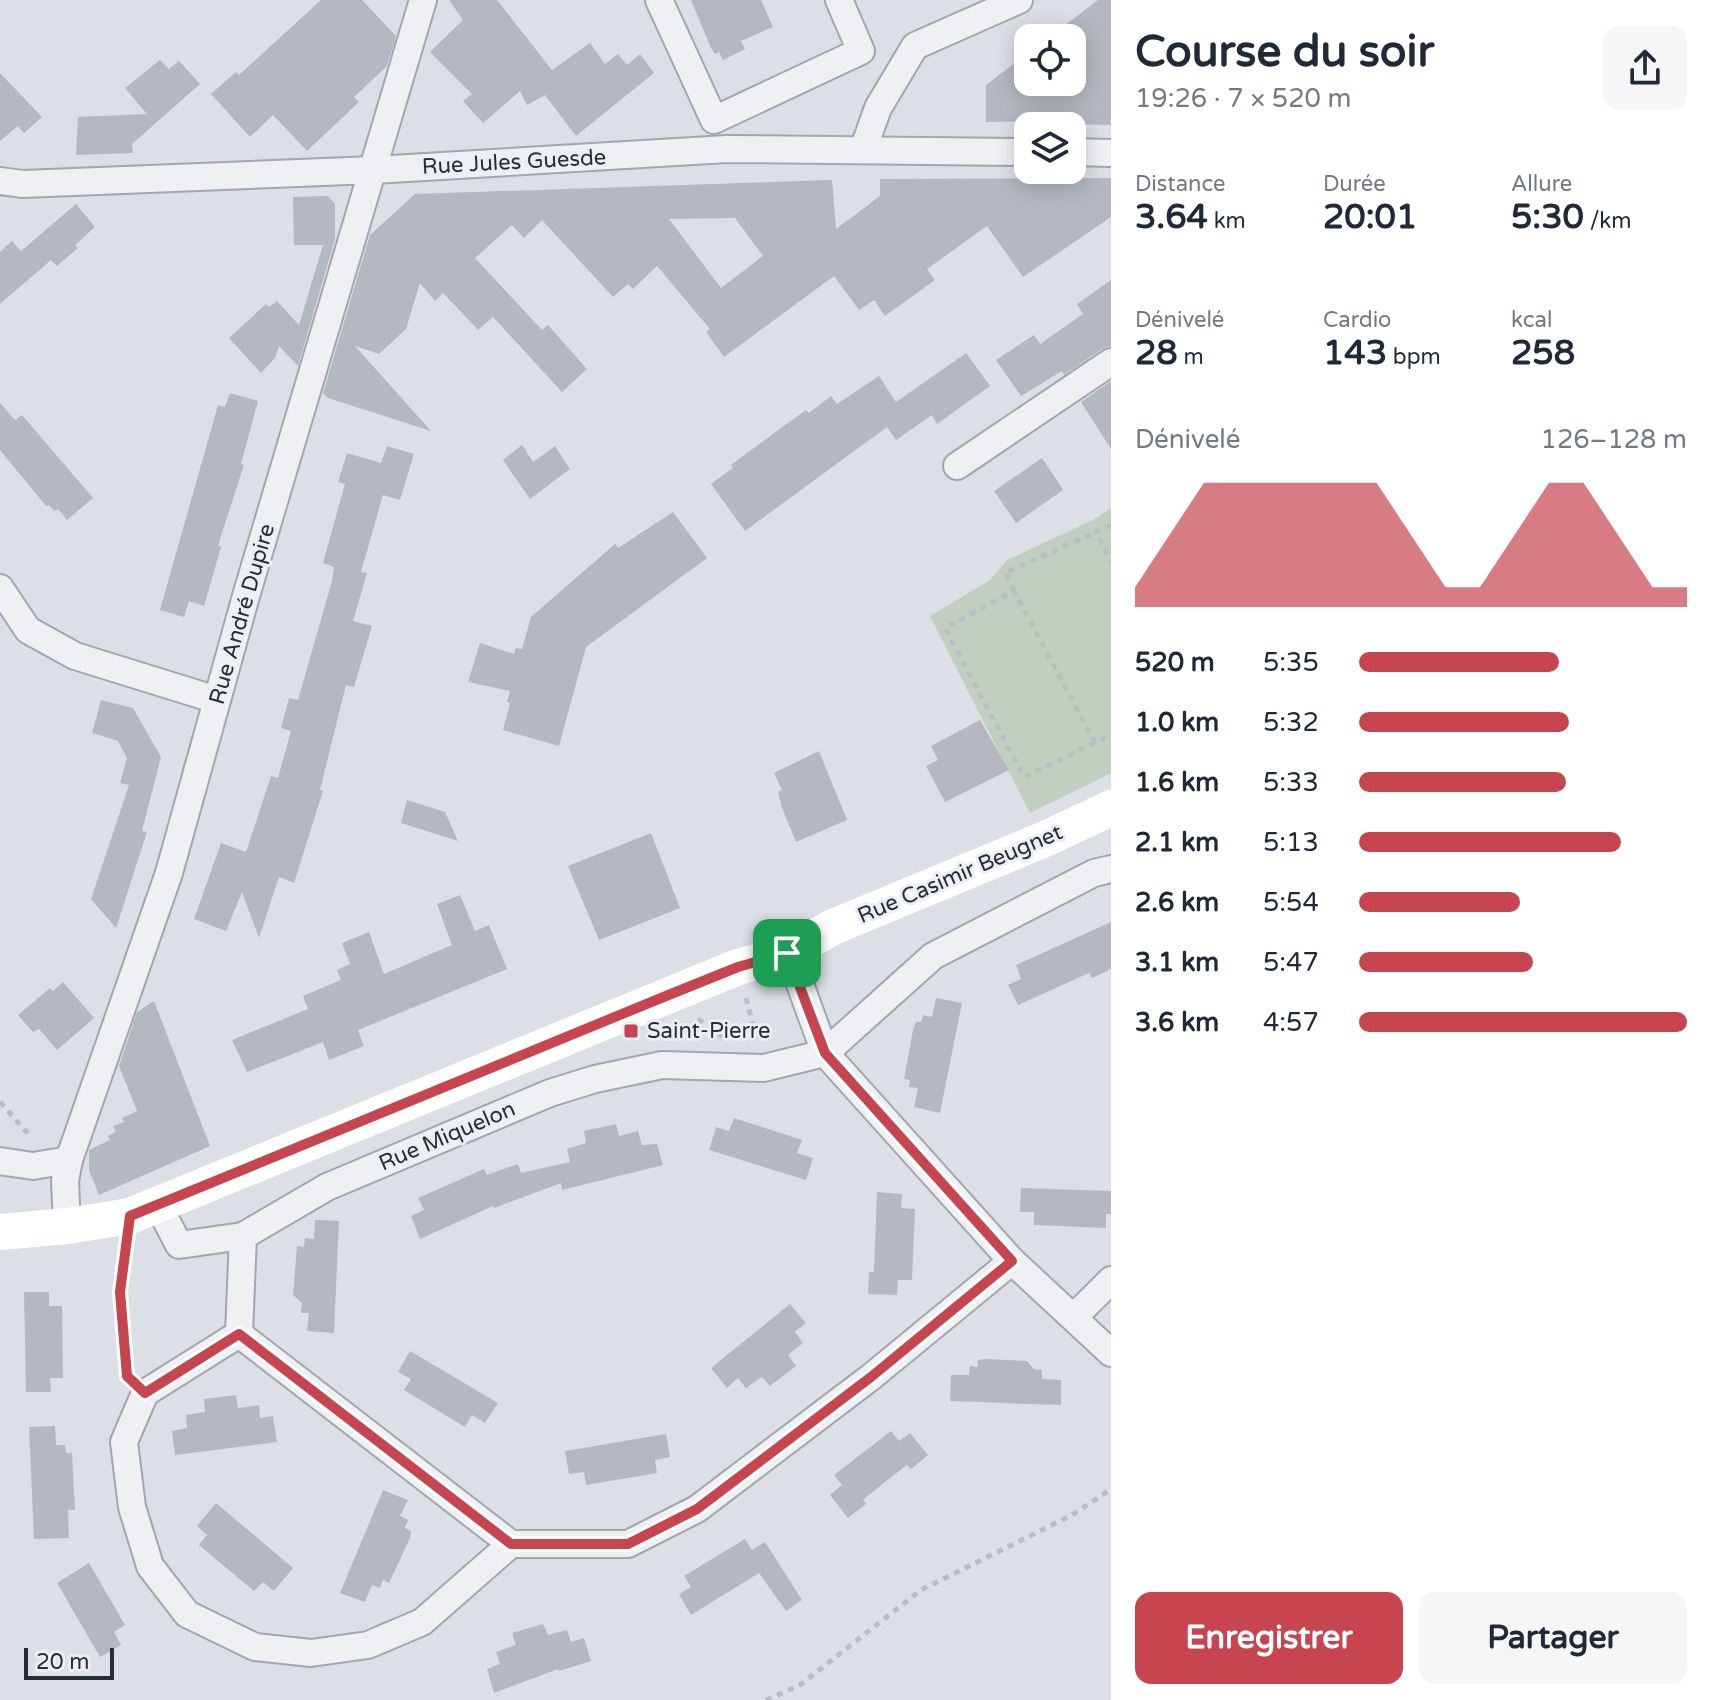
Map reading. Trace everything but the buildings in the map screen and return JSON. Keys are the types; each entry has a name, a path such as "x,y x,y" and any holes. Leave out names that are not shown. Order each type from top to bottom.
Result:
{"main road":[{"name":"Rue Casimir Beugnet","path":"0,1232 67,1226 144,1210 738,967 787,953 833,927 1045,839 1111,808"}],"street":[{"name":"Rue André Dupire","path":"67,1226 65,1181 69,1160 169,873 423,0"},
{"path":"659,0 714,120 861,51 839,0"},
{"path":"863,150 878,108 915,46 1019,0"},
{"name":"Rue Jules Guesde","path":"0,181 23,184 374,170 727,149 1014,152"},
{"path":"1086,152 1111,153"},
{"path":"957,466 1111,362"},
{"path":"0,588 28,630 75,656 217,700"},
{"path":"825,1053 933,956 1094,873 1111,869"},
{"path":"787,953 825,1053 1012,1261 1111,1353"},
{"name":"Rue Miquelon","path":"144,1210 179,1245 243,1236 327,1187 550,1093 595,1079 662,1065 764,1068 825,1053"},
{"path":"0,1161 33,1166 69,1160"},
{"path":"239,1334 243,1236"},
{"path":"239,1334 511,1544 628,1544 697,1509 871,1377 1012,1261"},
{"path":"1074,1317 1111,1280"},
{"path":"239,1334 145,1393 124,1442 132,1507 150,1566 187,1614 255,1647 311,1653 368,1645 422,1622 511,1544"}],"path":[{"path":"1095,743 1005,573 1111,525"},
{"path":"1096,532 1111,562"},
{"path":"1014,591 945,628 1024,777 1111,735"},
{"path":"738,967 764,1068"},
{"path":"666,996 764,1068"},
{"path":"144,1210 120,1292 127,1376 145,1393"},
{"path":"766,1700 800,1685 921,1590 1072,1515 1111,1489"}],"green space":[{"path":"1111,508 1111,773 1030,813 930,616 990,580 1007,560 1093,520"}],"place":[{"name":"Saint-Pierre","path":"631,1031"}],"route":[{"path":"787,953 825,1053 1012,1261 871,1377 697,1509 628,1544 511,1544 239,1334 145,1393 127,1376 120,1292 130,1216 738,967 787,953"}]}
